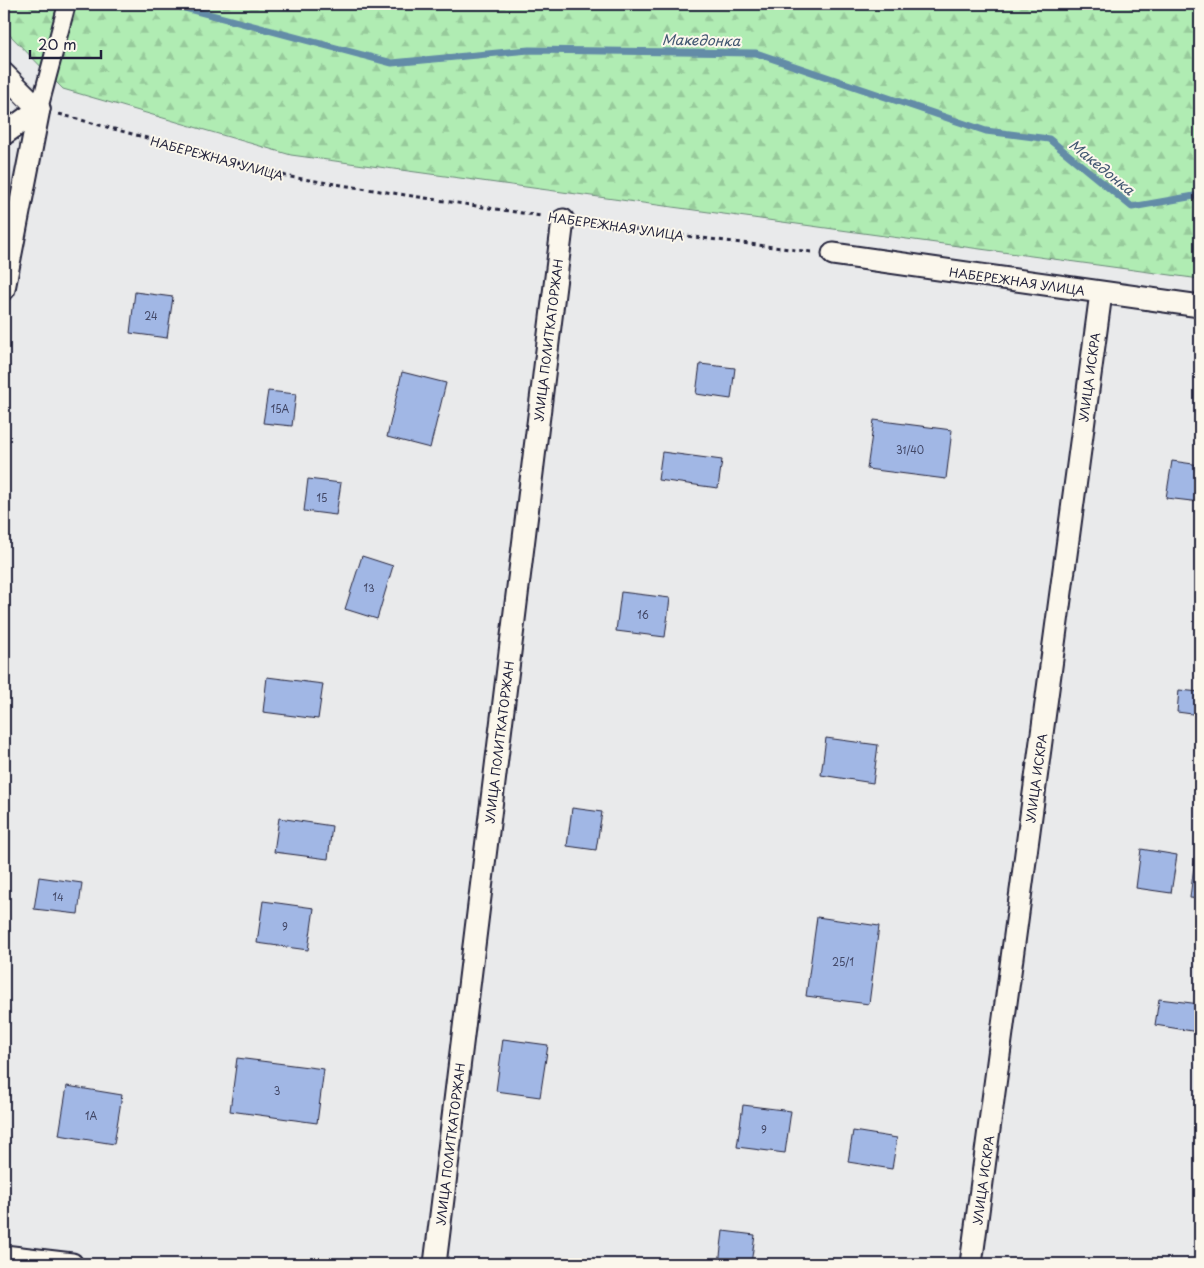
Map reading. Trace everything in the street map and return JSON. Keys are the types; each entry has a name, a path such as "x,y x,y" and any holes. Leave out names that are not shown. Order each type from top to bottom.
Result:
{"street":[{"path":"4,289 39,109 67,4"},
{"path":"4,74 39,109"},
{"path":"4,134 39,109"},
{"name":"УЛИЦА ПОЛИТКАТОРЖАН","path":"435,1264 563,220"},
{"name":"НАБЕРЕЖНАЯ УЛИЦА","path":"833,254 1200,306"},
{"name":"УЛИЦА ИСКРА","path":"971,1264 1101,292"},
{"path":"4,1256 72,1264"}],"path":[{"name":"НАБЕРЕЖНАЯ УЛИЦА","path":"39,109 290,177 563,220 833,254"}],"green space":[{"path":"4,4 1200,4 1200,279 291,155 63,89 4,29"}],"building":[{"path":"135,292 173,297 167,338 130,333"},
{"path":"700,364 735,368 731,399 696,394"},
{"path":"402,372 446,383 430,448 387,437"},
{"path":"268,391 296,394 292,426 263,423"},
{"path":"874,420 952,430 946,479 867,469"},
{"path":"662,452 722,460 718,488 658,480"},
{"path":"1172,461 1200,465 1200,502 1166,498"},
{"path":"308,479 341,483 336,515 304,511"},
{"path":"362,556 393,566 377,619 345,609"},
{"path":"621,592 670,598 665,637 616,631"},
{"path":"267,677 323,684 318,719 263,712"},
{"path":"1179,690 1200,692 1200,715 1177,712"},
{"path":"826,738 878,745 873,783 821,775"},
{"path":"572,808 602,812 596,850 567,846"},
{"path":"279,818 332,826 328,859 274,852"},
{"path":"1141,849 1177,855 1171,893 1136,888"},
{"path":"1195,857 1200,857 1200,899 1190,898"},
{"path":"39,877 82,883 78,914 34,909"},
{"path":"263,901 314,908 308,950 257,943"},
{"path":"817,917 879,926 869,1004 806,996"},
{"path":"1159,999 1200,1004 1198,1032 1155,1025"},
{"path":"503,1039 548,1045 540,1097 496,1091"},
{"path":"237,1058 324,1069 317,1123 230,1111"},
{"path":"67,1086 122,1095 114,1144 59,1135"},
{"path":"743,1105 791,1111 785,1153 737,1147"},
{"path":"853,1131 897,1138 892,1169 848,1162"},
{"path":"723,1231 755,1235 751,1264 719,1264"}],"waterway":[{"name":"Македонка","path":"170,4 392,63 529,50 756,53 986,131 1049,139 1132,207 1200,195"}]}
